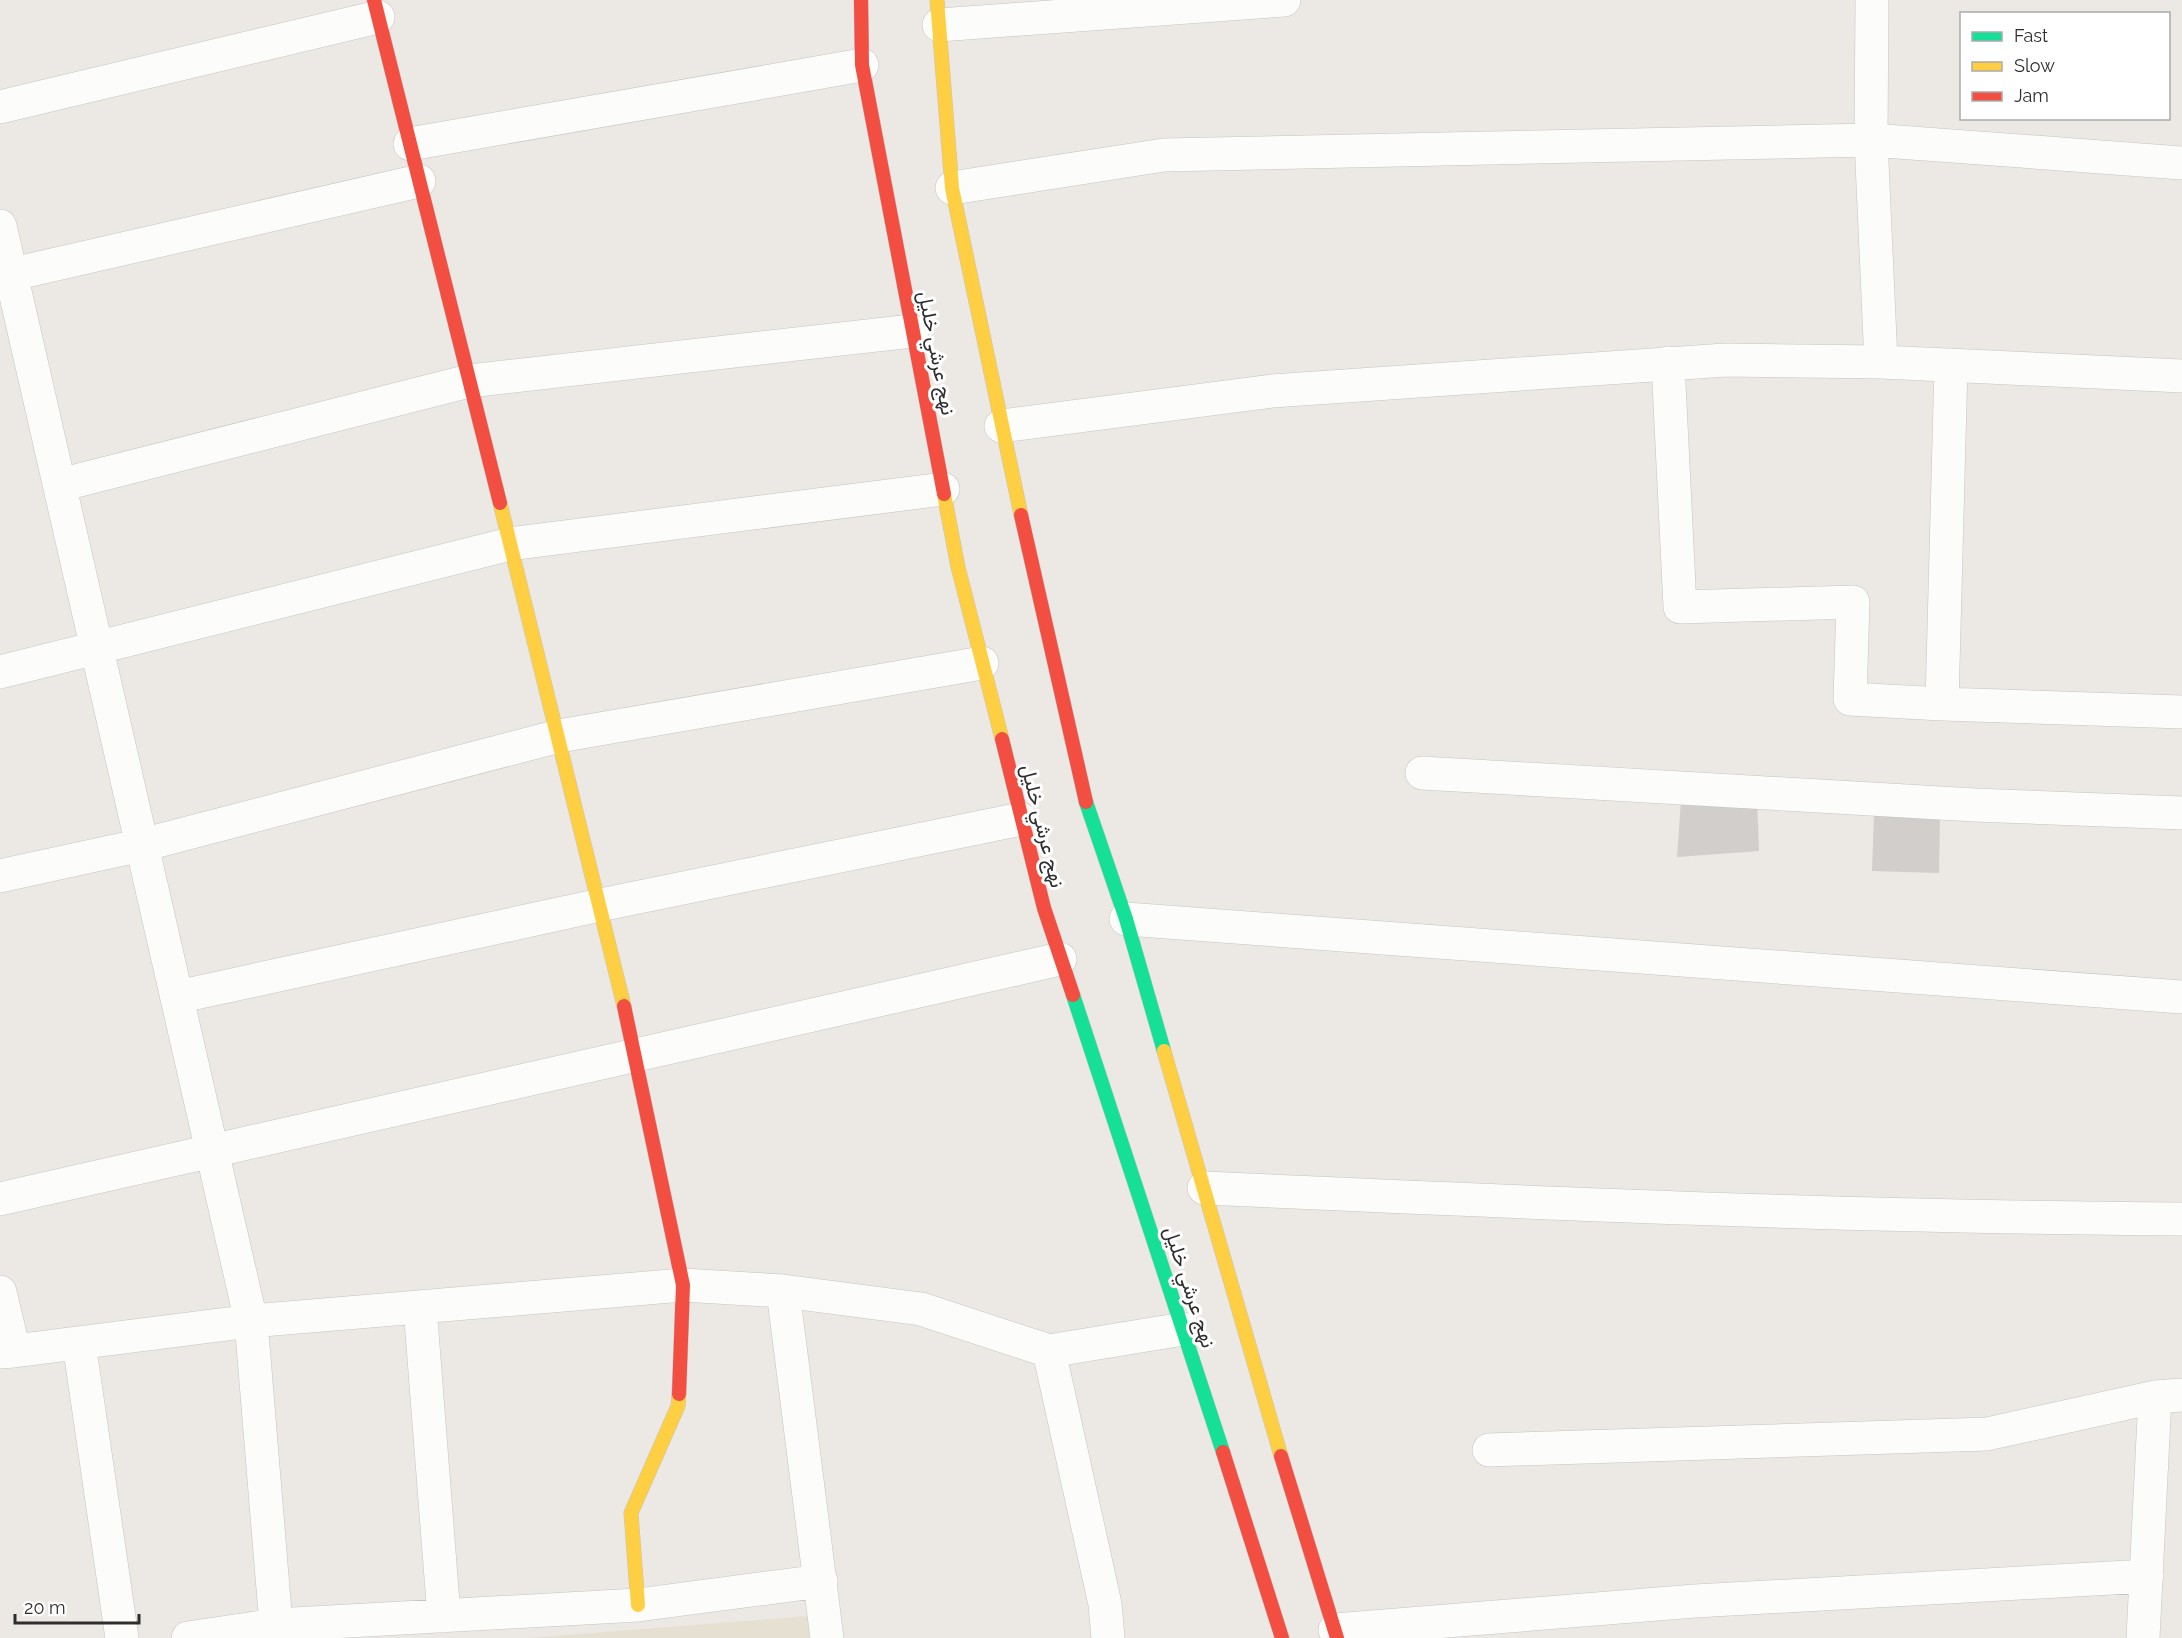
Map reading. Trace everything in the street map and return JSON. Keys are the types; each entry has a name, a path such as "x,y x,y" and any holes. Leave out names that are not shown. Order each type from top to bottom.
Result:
{"main road":[{"name":"نهج عرشي خليل","path":"861,0 862,65 958,567 1021,819 1060,959 1183,1329 1282,1638"},
{"path":"376,8 600,905 683,1284 678,1406 631,1513 638,1605"},
{"name":"نهج عرشي خليل","path":"938,13 952,188 1001,426 1087,808 1126,919 1277,1442 1336,1634"}],"street":[{"path":"938,13 1284,0"},
{"path":"1872,0 1871,140 1881,362"},
{"path":"0,107 376,8"},
{"path":"410,144 862,65"},
{"path":"952,188 1164,155 1871,140 2182,163"},
{"path":"6,276 419,181"},
{"path":"0,226 6,276 60,485 251,1321 276,1625"},
{"path":"60,485 469,381 912,331"},
{"path":"1001,426 1272,391 1726,360 1881,362 2182,376"},
{"path":"1668,363 1680,607 1853,602 1851,699 2182,712"},
{"path":"1942,704 1951,365"},
{"path":"0,672 510,543 943,489"},
{"path":"0,876 142,845 559,736 982,663"},
{"path":"1422,773 1975,805 2182,813"},
{"path":"177,998 600,905 1021,819"},
{"path":"1126,919 2182,998"},
{"path":"0,1199 1060,959"},
{"path":"1204,1188 1577,1205 2041,1218 2182,1219"},
{"path":"0,1292 7,1351 251,1321 683,1284 783,1291 921,1309 1049,1351 1183,1329"},
{"path":"783,1291 827,1638"},
{"path":"420,1307 444,1616"},
{"path":"79,1343 122,1638"},
{"path":"1049,1351 1105,1604 1108,1638"},
{"path":"1489,1450 1987,1434 2169,1396 2147,1576 2143,1638"},
{"path":"1336,1634 1695,1601 2147,1576"},
{"path":"188,1638 276,1625 638,1605 821,1581"}],"shaded area":[{"path":"809,1616 810,1638 529,1638"}],"building":[{"path":"1757,800 1759,851 1677,857 1681,801"},
{"path":"1874,813 1940,815 1939,873 1872,871"}],"traffic: fast":[{"path":"1086,802 1126,919 1164,1051"},
{"path":"1073,995 1223,1452"}],"traffic: slow":[{"path":"937,0 952,188 1021,515"},
{"path":"944,494 958,567 1002,739"},
{"path":"500,503 624,1006"},
{"path":"1164,1051 1281,1456"},
{"path":"638,1605 631,1513 678,1406 679,1394"}],"traffic: jam":[{"path":"374,0 500,503"},
{"path":"861,0 862,65 944,494"},
{"path":"1021,515 1086,802"},
{"path":"1002,739 1044,908 1073,995"},
{"path":"624,1006 683,1285 679,1394"},
{"path":"1223,1452 1282,1638"},
{"path":"1281,1456 1337,1638"}]}
